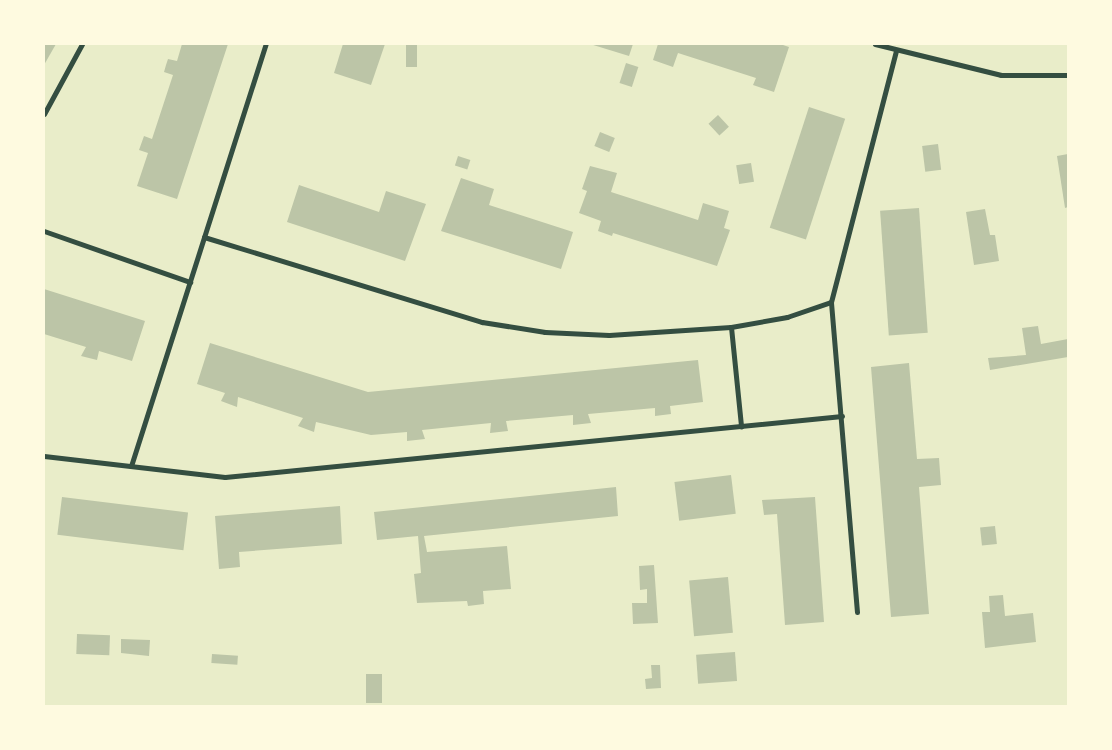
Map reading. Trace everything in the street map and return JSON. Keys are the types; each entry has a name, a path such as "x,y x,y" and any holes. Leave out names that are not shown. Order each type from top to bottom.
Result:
{"street":[{"path":"44,114 82,44"},
{"path":"131,466 266,44"},
{"path":"875,44 896,51 1001,75 1068,75"},
{"path":"857,612 831,302 896,51"},
{"path":"44,231 190,282"},
{"path":"204,237 482,322 545,332 609,335 731,327 787,317 831,302"},
{"path":"731,327 741,426"},
{"path":"44,456 225,477 842,416"}],"building":[{"path":"44,44 56,44 44,65"},
{"path":"182,44 228,44 177,199 137,186 148,153 139,150 144,136 152,139 173,75 164,72 166,65 168,59 177,61"},
{"path":"343,44 385,44 371,85 334,73"},
{"path":"406,44 417,44 417,67 406,67"},
{"path":"590,44 633,44 629,56"},
{"path":"658,44 780,44 789,47 774,92 753,85 756,78 678,53 673,67 653,60"},
{"path":"626,63 638,67 632,87 620,83"},
{"path":"809,107 845,119 806,240 770,228"},
{"path":"718,115 729,127 719,136 708,124"},
{"path":"600,132 615,138 609,152 594,146"},
{"path":"938,144 941,170 925,172 922,146"},
{"path":"1068,154 1068,207 1065,208 1057,156"},
{"path":"458,156 470,160 467,170 455,166"},
{"path":"751,163 754,182 739,184 736,165"},
{"path":"590,166 617,173 611,192 698,220 703,203 729,211 724,228 730,230 717,266 613,233 612,236 598,231 601,221 579,213 587,191 582,189"},
{"path":"461,178 494,189 489,205 573,232 561,269 441,231"},
{"path":"299,185 379,212 386,191 426,204 405,261 287,222"},
{"path":"919,208 928,333 889,335 880,211"},
{"path":"985,209 990,235 995,235 999,261 974,265 966,212"},
{"path":"44,289 145,321 132,361 99,351 97,360 81,356 86,347 44,334"},
{"path":"1038,326 1041,344 1068,339 1068,357 990,370 988,358 1026,355 1022,328"},
{"path":"210,343 368,392 698,360 703,402 670,406 671,414 655,416 655,408 588,414 591,423 573,425 573,415 506,421 508,431 490,433 491,423 422,430 425,439 407,441 407,432 371,435 316,422 314,432 298,426 303,418 238,397 237,407 221,401 225,393 197,384"},
{"path":"909,363 917,459 939,458 941,485 919,487 929,614 891,617 871,367"},
{"path":"731,475 736,514 679,521 674,482"},
{"path":"616,487 618,516 424,536 427,552 507,546 511,589 483,591 484,604 468,606 467,601 417,603 414,574 421,573 418,536 377,540 374,512"},
{"path":"62,497 188,512 183,550 57,535"},
{"path":"815,497 824,622 785,625 777,514 764,515 762,500"},
{"path":"340,506 342,544 239,552 240,567 219,569 215,516"},
{"path":"995,526 997,544 982,545 980,528"},
{"path":"654,565 658,623 633,624 632,603 647,603 647,589 640,590 639,566"},
{"path":"728,577 733,633 694,636 689,580"},
{"path":"1003,595 1005,616 1033,613 1036,642 985,648 982,612 990,612 989,596"},
{"path":"77,634 110,635 109,655 76,654"},
{"path":"121,639 150,640 149,656 121,653"},
{"path":"735,652 737,681 698,684 696,655"},
{"path":"212,654 238,656 237,665 211,663"},
{"path":"651,665 660,665 661,688 646,689 645,679 652,678"},
{"path":"366,674 382,674 382,703 366,703"}]}
